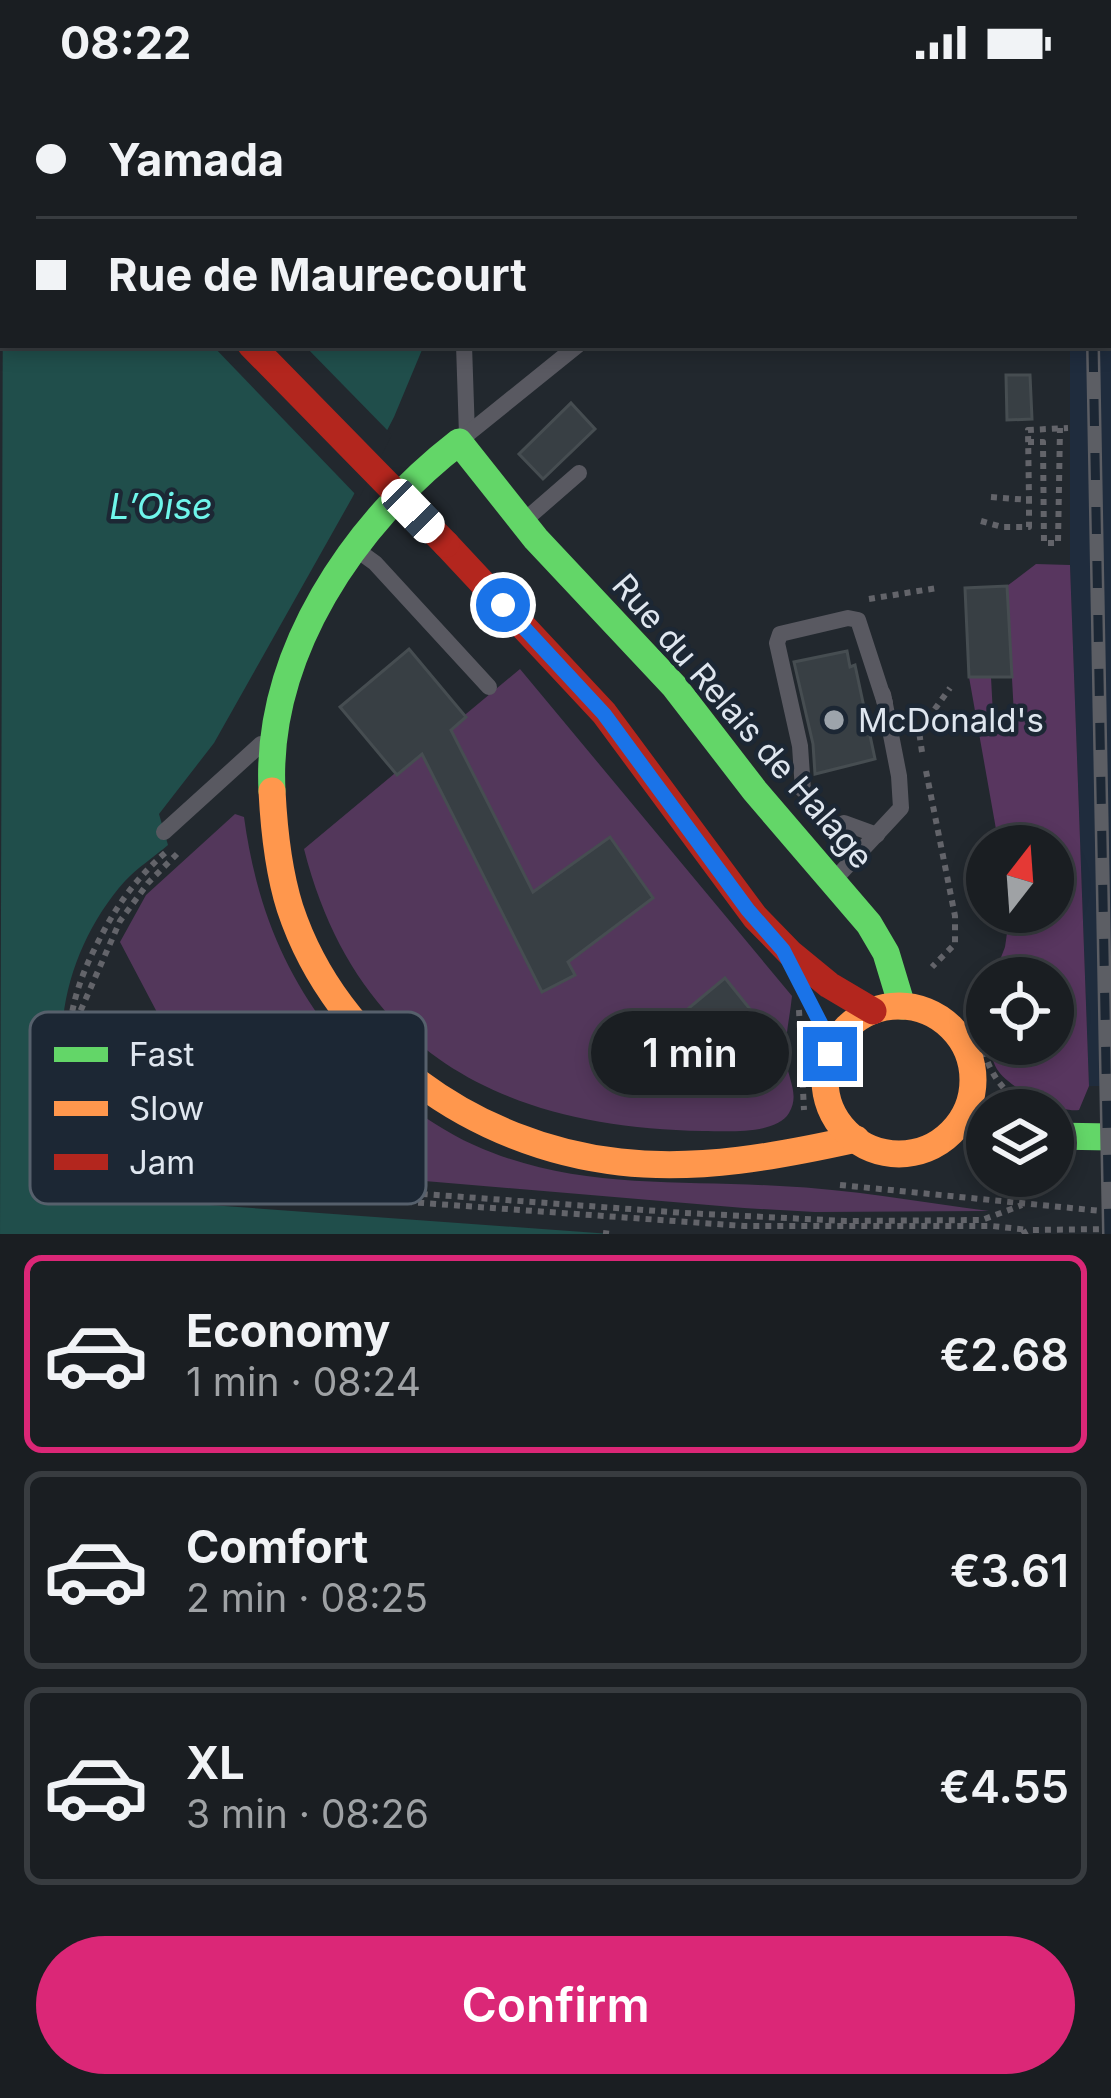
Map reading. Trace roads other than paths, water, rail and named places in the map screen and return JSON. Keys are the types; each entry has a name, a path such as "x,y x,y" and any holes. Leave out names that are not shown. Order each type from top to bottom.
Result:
{"street":[{"path":"254,348 604,714 748,910 783,950 832,988 887,1009 929,1012 960,1037 977,1089"},
{"path":"344,1012 314,968 286,898 273,838 276,703 296,655 378,517 428,466 463,439"},
{"name":"Rue du Relais de Halage","path":"463,439 522,523 674,686 881,944 887,1009"},
{"path":"783,950 830,1054"},
{"path":"887,1009 849,1025 830,1054 826,1077 830,1106 839,1122 856,1139 881,1151 902,1154 935,1144 966,1116"},
{"path":"426,1088 517,1137 586,1157 660,1166 721,1164 856,1139"},
{"path":"1074,1136 1111,1137"},
{"path":"935,1144 966,1149"}],"lane":[{"path":"463,439 464,348"},
{"path":"463,439 574,348"},
{"path":"522,523 579,473"},
{"path":"357,550 375,562 489,687"},
{"path":"803,790 800,746 778,638 785,631 853,618 876,650 902,801 901,808 834,881"},
{"path":"164,832 272,732"},
{"path":"844,823 877,835"}],"water":[{"name":"L’Oise","path":"3,348 423,348 352,498 214,743 159,814 168,845 125,881 102,911 83,945 64,1012 30,1012 30,1204 207,1204 611,1234 0,1234"}],"railway":[{"path":"1093,348 1109,1234"}],"place":[{"name":"McDonald's","path":"834,720"}]}
